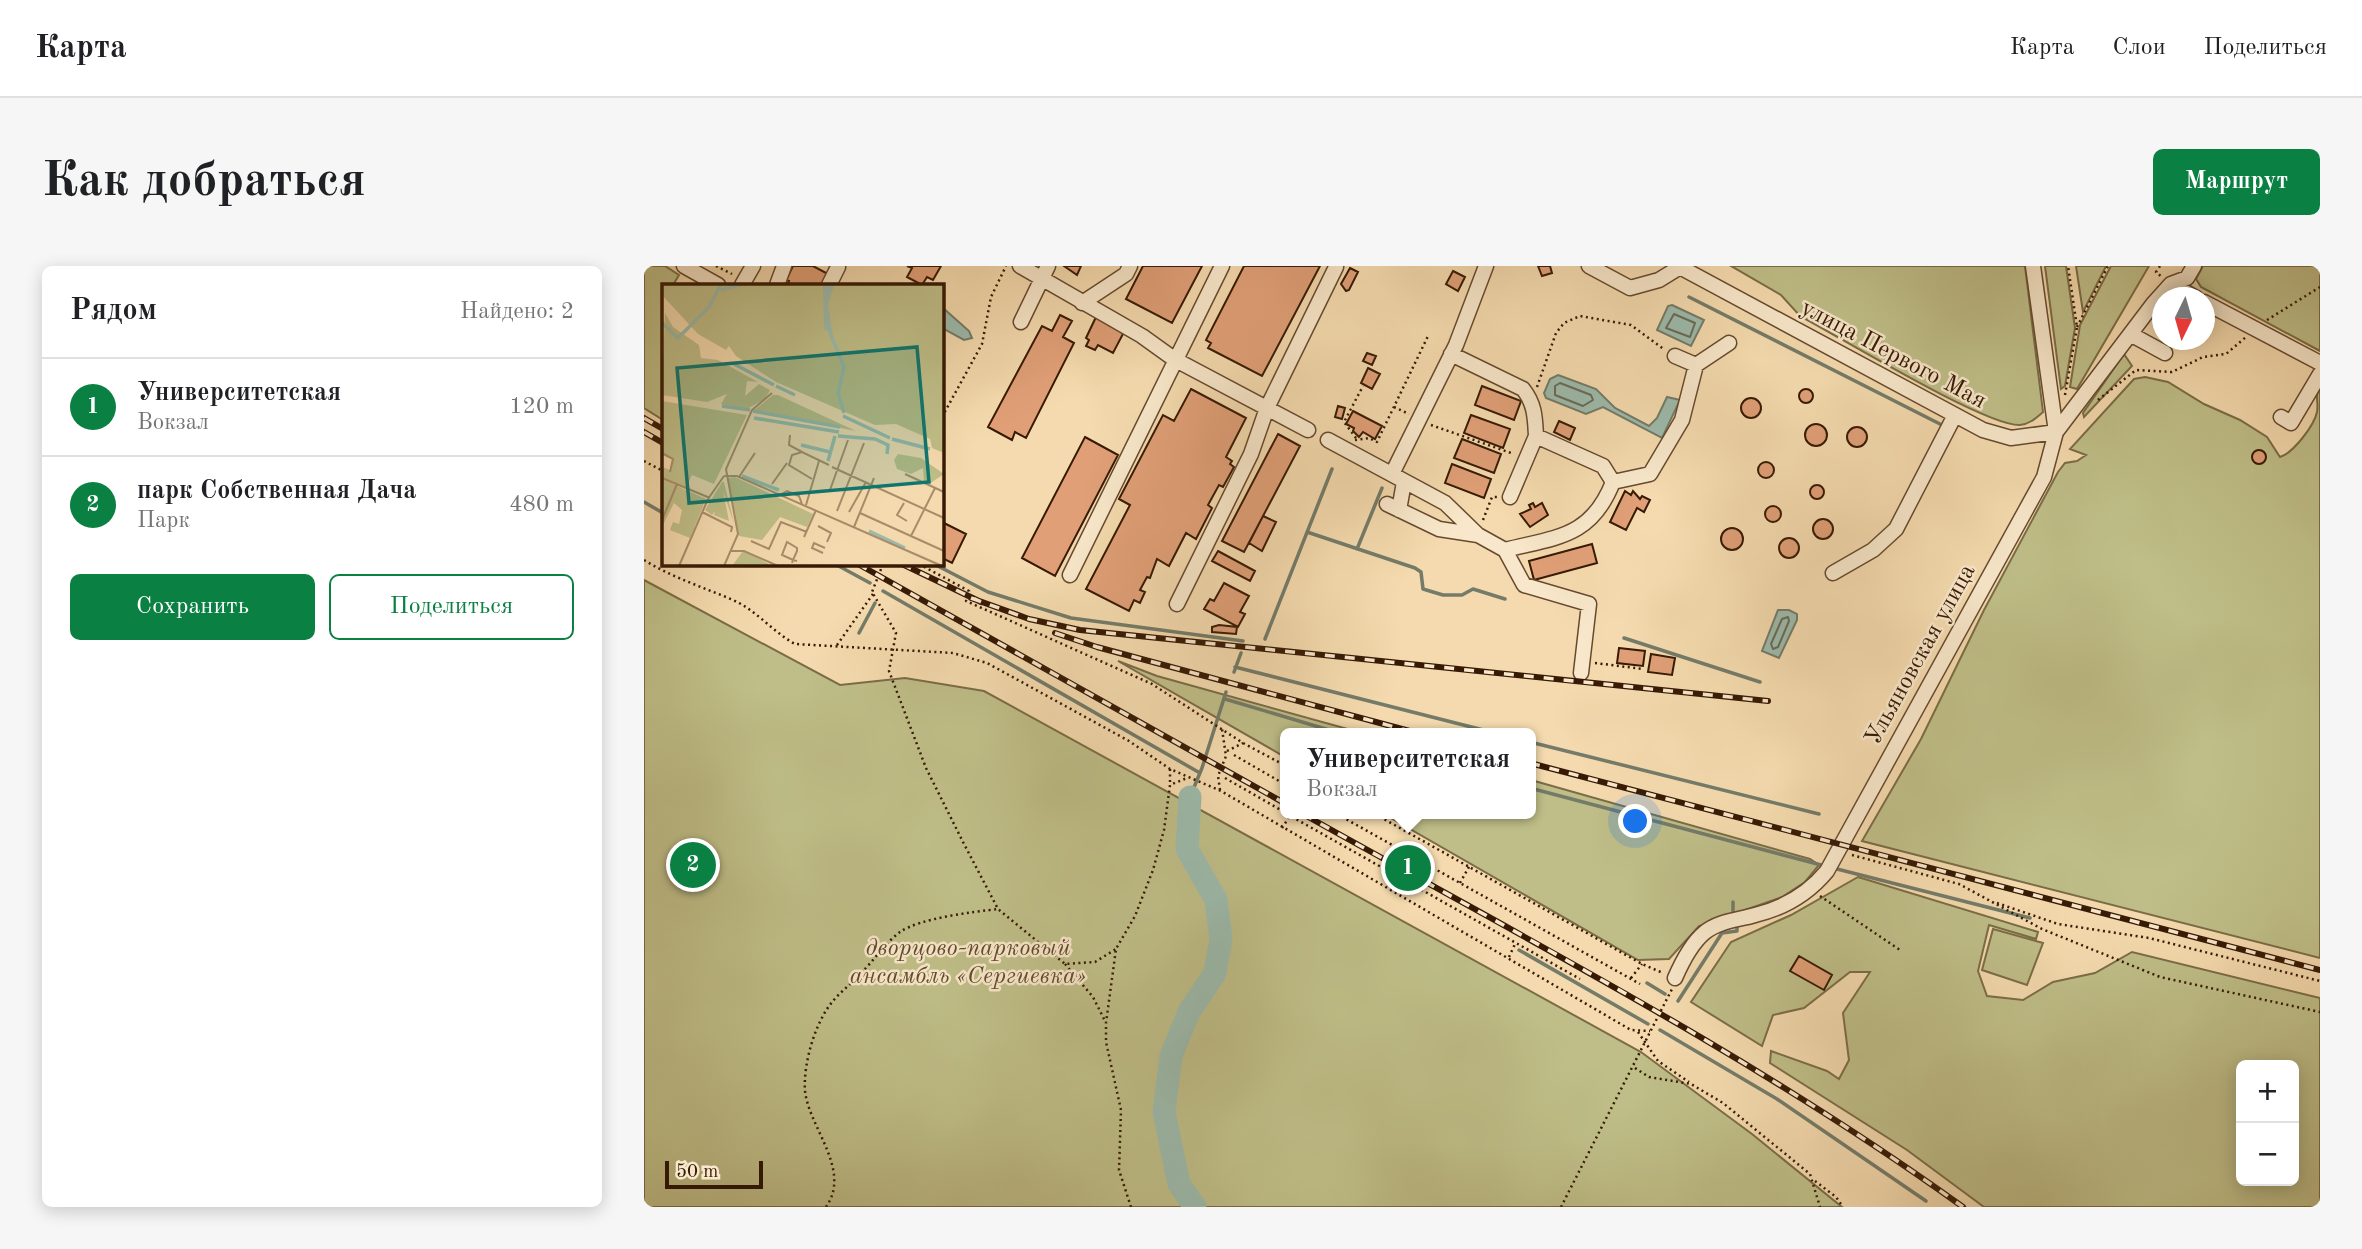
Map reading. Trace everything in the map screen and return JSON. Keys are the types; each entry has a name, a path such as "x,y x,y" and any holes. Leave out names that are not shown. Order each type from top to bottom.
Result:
{"street":[{"path":"684,266 716,284"},
{"path":"740,281 753,266"},
{"path":"777,284 784,266"},
{"path":"1020,266 1045,272 1082,303 1142,335 1174,359 1308,430"},
{"path":"1082,303 1126,274 1130,266"},
{"path":"1070,575 1222,266"},
{"path":"1478,535 1439,529 1393,507 1398,478 1420,420 1451,354 1486,266"},
{"path":"1589,266 1630,288 1659,280 1679,267"},
{"name":"Ульяновская улица","path":"1675,978 1683,958 1704,933 1732,919 1784,905 1812,890 1839,852 2044,477 2056,432 2033,266"},
{"path":"2169,287 2187,278 2194,266"},
{"path":"830,284 838,267"},
{"path":"1177,604 1251,454 1266,408 1336,267"},
{"name":"улица Первого Мая","path":"1679,267 1983,429 2011,438 2056,432"},
{"path":"1021,322 1045,272"},
{"path":"2171,284 2176,287"},
{"path":"2215,308 2320,363"},
{"path":"2056,432 2152,313"},
{"path":"2132,335 2165,353"},
{"path":"1613,482 1650,474 1682,420 1696,365 1729,344"},
{"path":"1451,354 1514,383 1531,399 1536,436 1510,497"},
{"path":"1675,356 1696,365"},
{"path":"2281,417 2291,423 2311,380"},
{"path":"1833,573 1873,550 1895,529 1955,415"},
{"path":"1536,436 1602,466 1613,482"},
{"path":"1328,440 1352,445 1398,478 1445,503 1478,535 1504,550 1524,584 1589,604 1582,667"},
{"path":"1504,550 1576,532 1597,515 1613,482"}],"path":[{"path":"716,266 740,281"},
{"path":"943,415 982,344 991,297 1006,266"},
{"path":"2068,266 2077,327"},
{"path":"2065,396 2077,327 2108,266"},
{"path":"2096,401 2136,370 2172,372 2203,357 2226,354 2255,328 2320,287"},
{"path":"1531,399 1556,333 1571,319 1585,316 1623,322 1637,328 1675,356"},
{"path":"1363,386 1345,422 1352,445 1368,438 1377,442 1429,334"},
{"path":"1394,407 1420,420 1527,458"},
{"path":"644,461 662,470"},
{"path":"1485,517 1488,508"},
{"path":"644,560 683,582 734,600 776,634 795,644 894,647 953,653 1003,670 1129,741 1186,778 1220,789 1282,828 1638,1032 1658,1061 1748,1122 1836,1197 1843,1207"},
{"path":"837,645 873,594 883,565"},
{"path":"921,565 970,591 966,601 1152,684 1243,743 1280,763"},
{"path":"873,594 896,633 889,671 926,768 998,909 1065,964 1093,997 1106,1023"},
{"path":"1582,667 1643,669"},
{"path":"1220,728 1226,751 1219,780 1220,789"},
{"path":"1226,751 1243,743"},
{"path":"1234,755 1280,782"},
{"path":"1132,1207 1119,1170 1122,1110 1106,1042 1106,1023 1116,948 1135,916 1153,870 1164,830 1170,769"},
{"path":"1170,785 1186,778"},
{"path":"1225,778 1280,810"},
{"path":"1282,828 1285,819"},
{"path":"1296,819 1580,979"},
{"path":"1346,819 1640,985"},
{"path":"1384,819 1642,964 1675,978 1671,994 1650,1031 1635,1068 1561,1207"},
{"path":"1839,852 1959,884 2042,929 2160,977 2320,1012"},
{"path":"1460,883 1470,865"},
{"path":"1812,890 1900,950"},
{"path":"1989,900 2058,924 2149,938 2320,981"},
{"path":"826,1207 834,1182 830,1155 814,1124 805,1090 810,1051 831,1002 901,931 955,914 998,909"},
{"path":"1509,957 1516,943"},
{"path":"1065,964 1095,962 1116,948"},
{"path":"1630,979 1642,964"},
{"path":"1638,1032 1650,1031"},
{"path":"1635,1068 1649,1077 1691,1084"},
{"path":"1815,1181 1820,1207"}],"green space":[{"path":"644,266 665,266 679,275 674,284 662,284 662,419 644,408"},
{"path":"1731,266 2025,266 2043,412 2030,422 2020,425 1976,411 1912,379 1800,316 1781,295"},
{"path":"2045,266 2066,266 2075,328 2065,386 2061,389"},
{"path":"2076,266 2106,266 2083,312"},
{"path":"2111,266 2149,266 2077,389 2070,387 2080,325"},
{"path":"2203,266 2320,266 2320,351 2215,295 2215,287 2201,287 2196,279"},
{"path":"2124,354 2132,366 2084,417 2083,413"},
{"path":"2145,377 2168,382 2204,404 2240,420 2267,437 2280,457 2297,445 2312,424 2317,412 2317,393 2320,386 2320,958 1862,841 1921,739 1984,610 2058,472 2065,463 2077,461 2086,455 2070,449 2134,379"},
{"name":"дворцово-парковый ансамбль «Сергиевка»","path":"644,580 840,685 905,678 984,691 1641,1052 1752,1134 1842,1207 644,1207"},
{"path":"1118,661 1157,676 1344,728 1280,728 1280,754"},
{"path":"1536,781 1810,859 1819,865 1805,882 1782,897 1699,926 1669,959 1638,960 1393,819 1536,819"},
{"path":"1858,877 2038,932 2036,939 1989,925 1978,971 1987,996 2023,1000 2053,982 2095,973 2132,952 2320,998 2320,1207 1984,1207 1907,1150 1770,1063 1771,1051 1827,1071 1839,1079 1849,1060 1843,1013 1870,972 1850,972 1804,1008 1773,1015 1762,1046 1691,1002 1731,942 1791,915"},
{"path":"1993,929 2043,943 2027,985 1982,970"}],"water":[{"path":"1672,305 1704,320 1691,346 1657,330 1668,306"},
{"path":"943,308 969,331 972,338 964,340 943,329"},
{"path":"1558,375 1596,389 1615,408 1649,426 1657,418 1667,397 1680,400 1662,438 1603,407 1586,414 1546,398 1544,393 1550,379"},
{"path":"1778,610 1789,610 1797,614 1797,620 1779,658 1762,651"}],"building":[{"path":"793,266 813,266 828,274 823,284 788,284 789,281 786,280"},
{"path":"907,266 941,266 933,280 927,277 923,284 907,277 912,268"},
{"path":"1064,266 1081,266 1077,275"},
{"path":"1143,266 1202,266 1172,323 1126,299"},
{"path":"1244,266 1320,266 1262,376 1208,348 1211,343 1206,340"},
{"path":"1538,266 1550,266 1552,273 1542,276"},
{"path":"1350,268 1358,272 1346,291 1341,284"},
{"path":"1453,271 1465,277 1458,291 1446,284"},
{"path":"1060,315 1072,321 1063,337 1074,343 1026,438 1015,432 1012,440 988,427 1042,326 1052,331"},
{"path":"1096,317 1124,332 1113,353 1098,345 1095,350 1086,346 1089,340 1086,338"},
{"path":"1367,353 1376,356 1372,365 1363,361"},
{"path":"1368,368 1380,374 1372,389 1361,383"},
{"path":"1482,386 1521,401 1514,420 1475,405"},
{"path":"1191,389 1246,418 1226,457 1232,461 1230,464 1234,467 1223,487 1219,485 1208,505 1212,508 1196,539 1186,533 1169,566 1157,559 1150,578 1147,577 1140,590 1145,592 1140,603 1134,600 1129,611 1086,589 1130,505 1119,499 1163,415 1174,421"},
{"path":"1803,389 1809,389 1813,396 1809,403 1803,403 1799,399 1799,393"},
{"path":"1747,398 1755,398 1761,408 1755,418 1747,418 1741,412 1741,404"},
{"path":"1338,406 1345,408 1342,419 1335,417"},
{"path":"1353,411 1382,426 1375,439 1363,432 1359,437 1353,431 1354,428 1346,424"},
{"path":"1471,415 1510,429 1503,448 1464,433"},
{"path":"1559,421 1575,428 1570,440 1554,432"},
{"path":"1816,424 1826,431 1827,435 1820,445 1816,446 1806,439 1805,435 1812,425"},
{"path":"1853,427 1861,427 1867,437 1861,447 1853,447 1847,441 1847,433"},
{"path":"1278,434 1300,446 1244,552 1222,541"},
{"path":"1085,437 1118,455 1055,576 1022,558"},
{"path":"1462,439 1501,454 1494,473 1454,458"},
{"path":"2256,450 2262,450 2266,457 2262,464 2256,464 2252,460 2252,454"},
{"path":"1763,462 1769,462 1774,470 1772,476 1763,478 1758,473 1758,467"},
{"path":"1452,464 1491,479 1484,498 1445,483"},
{"path":"1814,485 1820,485 1824,492 1820,499 1814,499 1810,495 1810,489"},
{"path":"1625,491 1631,495 1633,491 1640,499 1642,496 1650,500 1644,512 1637,508 1626,530 1610,522"},
{"path":"1533,503 1535,507 1542,503 1548,515 1530,527 1520,514 1531,509 1529,505"},
{"path":"1770,506 1776,506 1781,514 1779,520 1770,522 1765,517 1765,511"},
{"path":"1263,516 1276,522 1262,551 1249,543"},
{"path":"1823,519 1830,522 1833,529 1830,536 1823,539 1816,536 1813,529 1816,522"},
{"path":"943,522 966,534 952,563 943,558"},
{"path":"1732,528 1742,535 1743,539 1736,549 1732,550 1722,543 1721,539 1728,529"},
{"path":"1789,538 1796,541 1799,548 1796,555 1789,558 1782,555 1779,548 1782,541"},
{"path":"1592,544 1597,563 1534,580 1529,561"},
{"path":"1218,551 1255,571 1250,581 1212,561"},
{"path":"1224,583 1249,596 1240,612 1245,614 1238,627 1204,609 1210,599 1214,601"},
{"path":"1212,627 1237,627 1236,634 1212,632"},
{"path":"1619,648 1645,651 1643,666 1617,663"},
{"path":"1651,654 1675,658 1672,675 1648,672"},
{"path":"1799,956 1832,975 1824,990 1790,971"}],"waterway":[{"path":"1689,297 1940,424"},
{"path":"1265,639 1332,469"},
{"path":"1357,549 1382,488"},
{"path":"644,502 662,512"},
{"path":"1307,532 1415,568 1421,572 1423,589 1443,595 1462,595 1473,589 1505,599"},
{"path":"837,565 870,583"},
{"path":"936,565 988,592 1071,618 1243,641"},
{"path":"883,591 1200,773"},
{"path":"859,633 875,603"},
{"path":"1624,638 1760,682"},
{"path":"1234,672 1241,653"},
{"path":"1235,667 1475,728"},
{"path":"1190,797 1226,692"},
{"path":"1225,699 1322,728"},
{"path":"1536,743 1819,814"},
{"path":"1536,790 1825,866"},
{"path":"1190,797 1187,849 1216,900 1221,939 1215,973 1189,1012 1171,1056 1164,1112 1179,1184 1195,1207"},
{"path":"1837,869 2030,918"},
{"path":"1733,902 1733,911"},
{"path":"1678,1001 1722,933 1737,931 1737,925"},
{"path":"1519,950 1648,1024"},
{"path":"1647,983 1665,994"},
{"path":"1660,1030 1777,1099 1926,1201"}],"railway":[{"path":"644,418 662,428"},
{"path":"644,432 662,442"},
{"path":"860,565 1280,801"},
{"path":"904,565 981,602"},
{"path":"971,598 1029,619 1080,630 1768,701"},
{"path":"1055,633 1097,647 1398,728"},
{"path":"1536,765 2320,970"},
{"path":"1312,819 1722,1050 1884,1152 1963,1207"}],"place":[{"name":"парк Собственная Дача","path":"693,865"},
{"name":"Университетская","path":"1408,868"}]}
